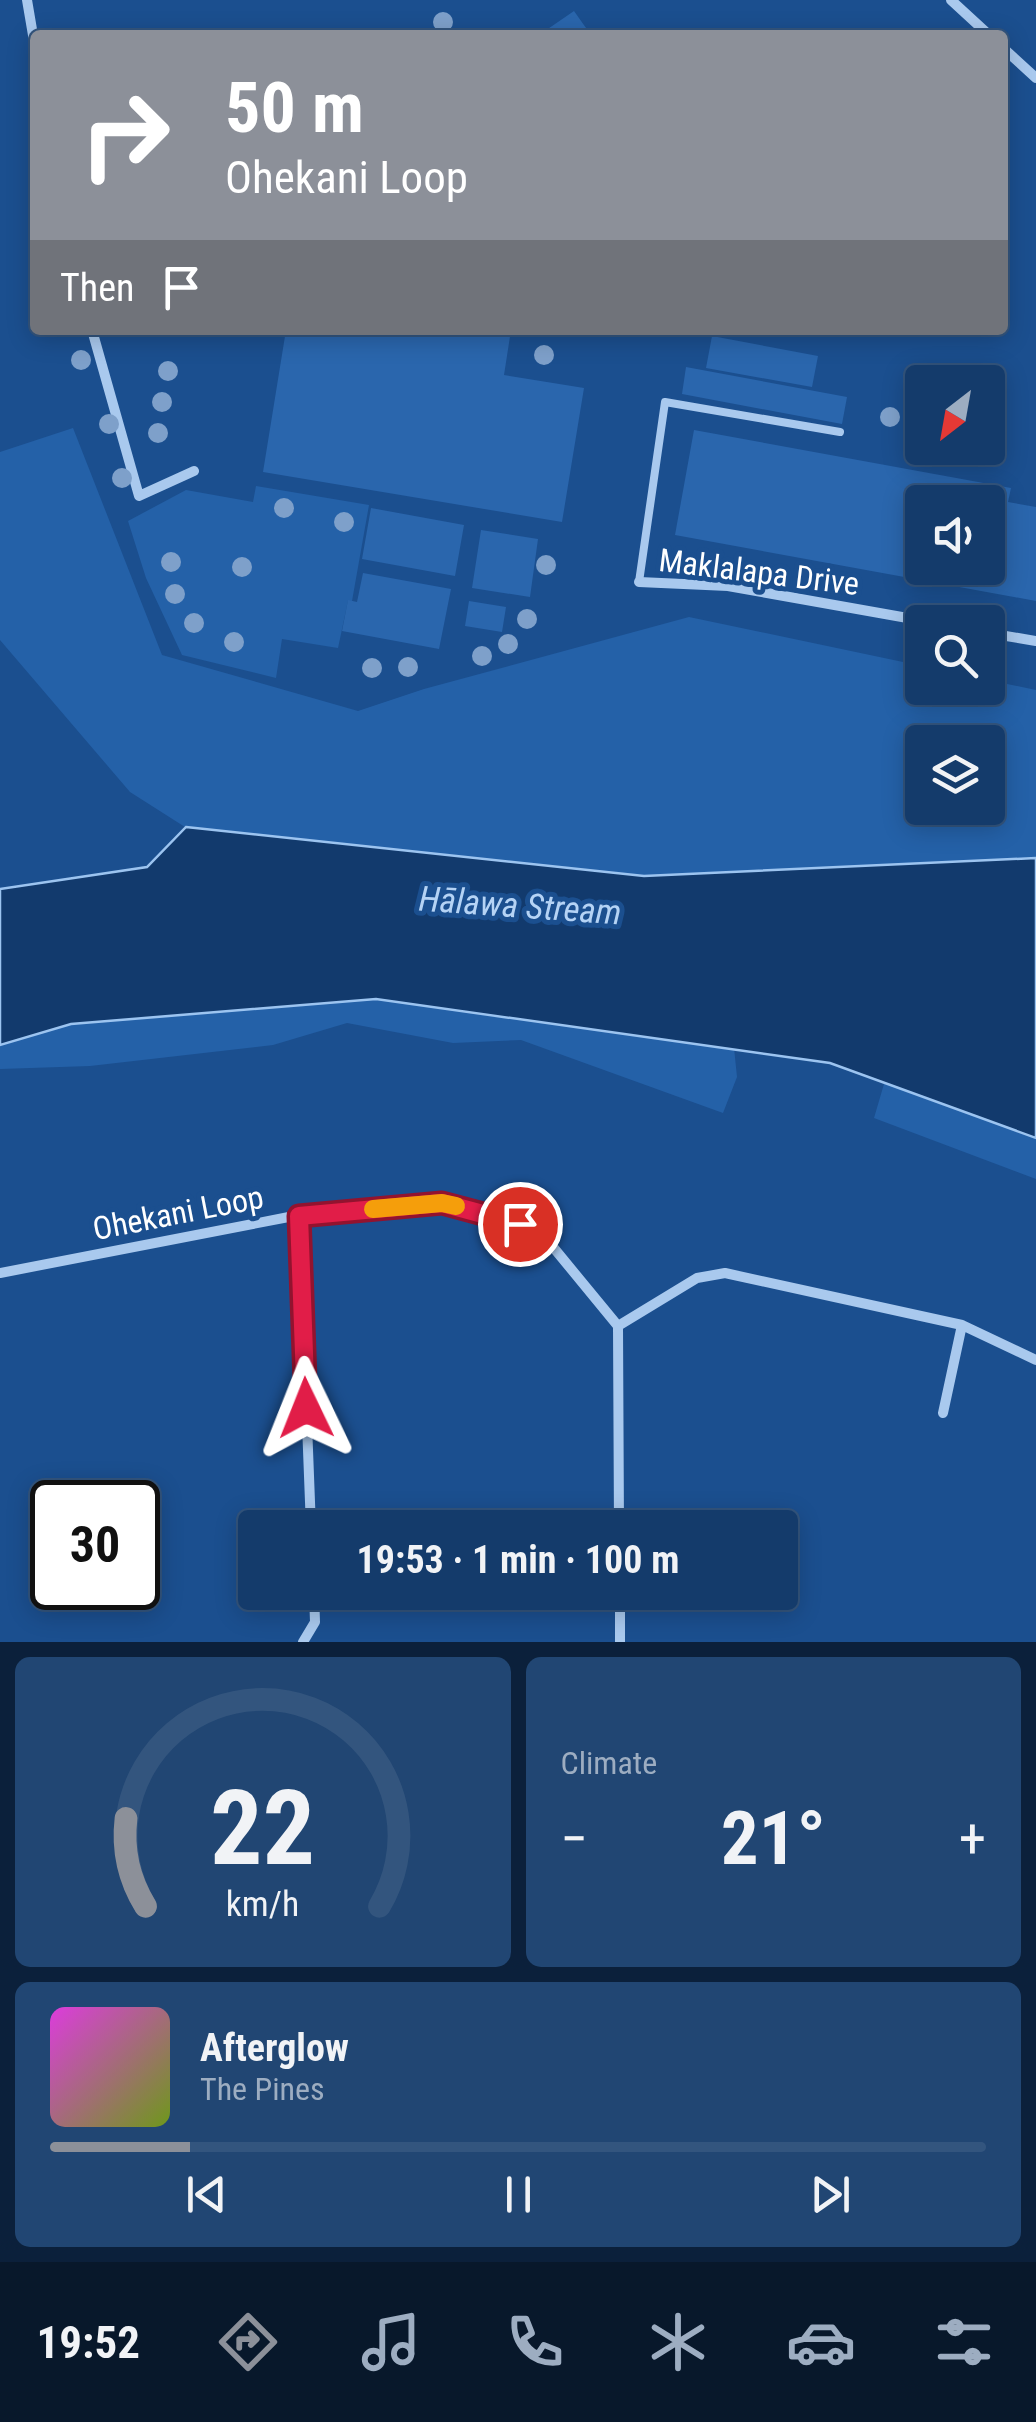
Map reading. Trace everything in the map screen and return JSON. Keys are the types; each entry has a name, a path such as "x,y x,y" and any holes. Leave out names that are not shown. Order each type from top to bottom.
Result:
{"street":[{"path":"26,0 32,30"},
{"path":"951,0 984,30"},
{"path":"1008,52 1036,78"},
{"path":"93,335 139,496 194,470"},
{"name":"Maklalapa Drive","path":"639,582 728,586 905,618"},
{"path":"1005,636 1036,642"},
{"name":"Ohekani Loop","path":"0,1273 299,1216 442,1203 520,1224 554,1247 618,1326"},
{"path":"299,1216 311,1510"},
{"path":"620,1510 618,1326 696,1278 725,1274 962,1325 1036,1360"},
{"path":"944,1413 962,1325"},
{"path":"303,1642 315,1622 315,1610"},
{"path":"620,1610 620,1642"}],"lane":[{"name":"Maklalapa Drive","path":"639,582 665,402 840,432"}],"shaded area":[{"path":"73,428 162,655 358,711 424,689 689,617 905,662 905,705 1005,705 1005,684 1036,690 1036,974 148,867 185,827 130,792 0,640 0,452"},
{"path":"256,486 369,505 352,601 348,601 338,648 282,639 276,678 182,655 146,578 128,521 186,490 253,502"},
{"path":"192,947 732,1028 737,1077 723,1113 521,1040 453,1043 347,1023 273,1045 90,1066 0,1069 0,975"},
{"path":"889,1067 1036,1070 1036,1179 874,1118"}],"water":[{"name":"Hālawa Stream","path":"186,827 644,876 1036,858 1036,1138 830,1063 376,999 71,1024 0,1045 0,889 147,867"}],"building":[{"path":"574,11 587,30 546,30"},
{"path":"285,335 510,335 504,375 584,388 562,522 263,472"},
{"path":"712,336 818,356 812,387 706,368"},
{"path":"686,367 847,397 842,424 682,394"},
{"path":"694,430 995,485 905,485 905,577 675,535"},
{"path":"1005,487 1011,488 1008,502 1036,507 1036,601 948,585 1005,585"},
{"path":"371,508 464,525 455,576 362,559"},
{"path":"481,530 538,539 530,597 472,588"},
{"path":"363,573 451,589 439,649 342,631 348,600 357,602"},
{"path":"469,601 506,607 502,632 465,626"}],"slow traffic":[{"path":"373,1209 442,1203 456,1206"}],"route":[{"path":"306,1408 299,1216 442,1203 520,1224"}]}
